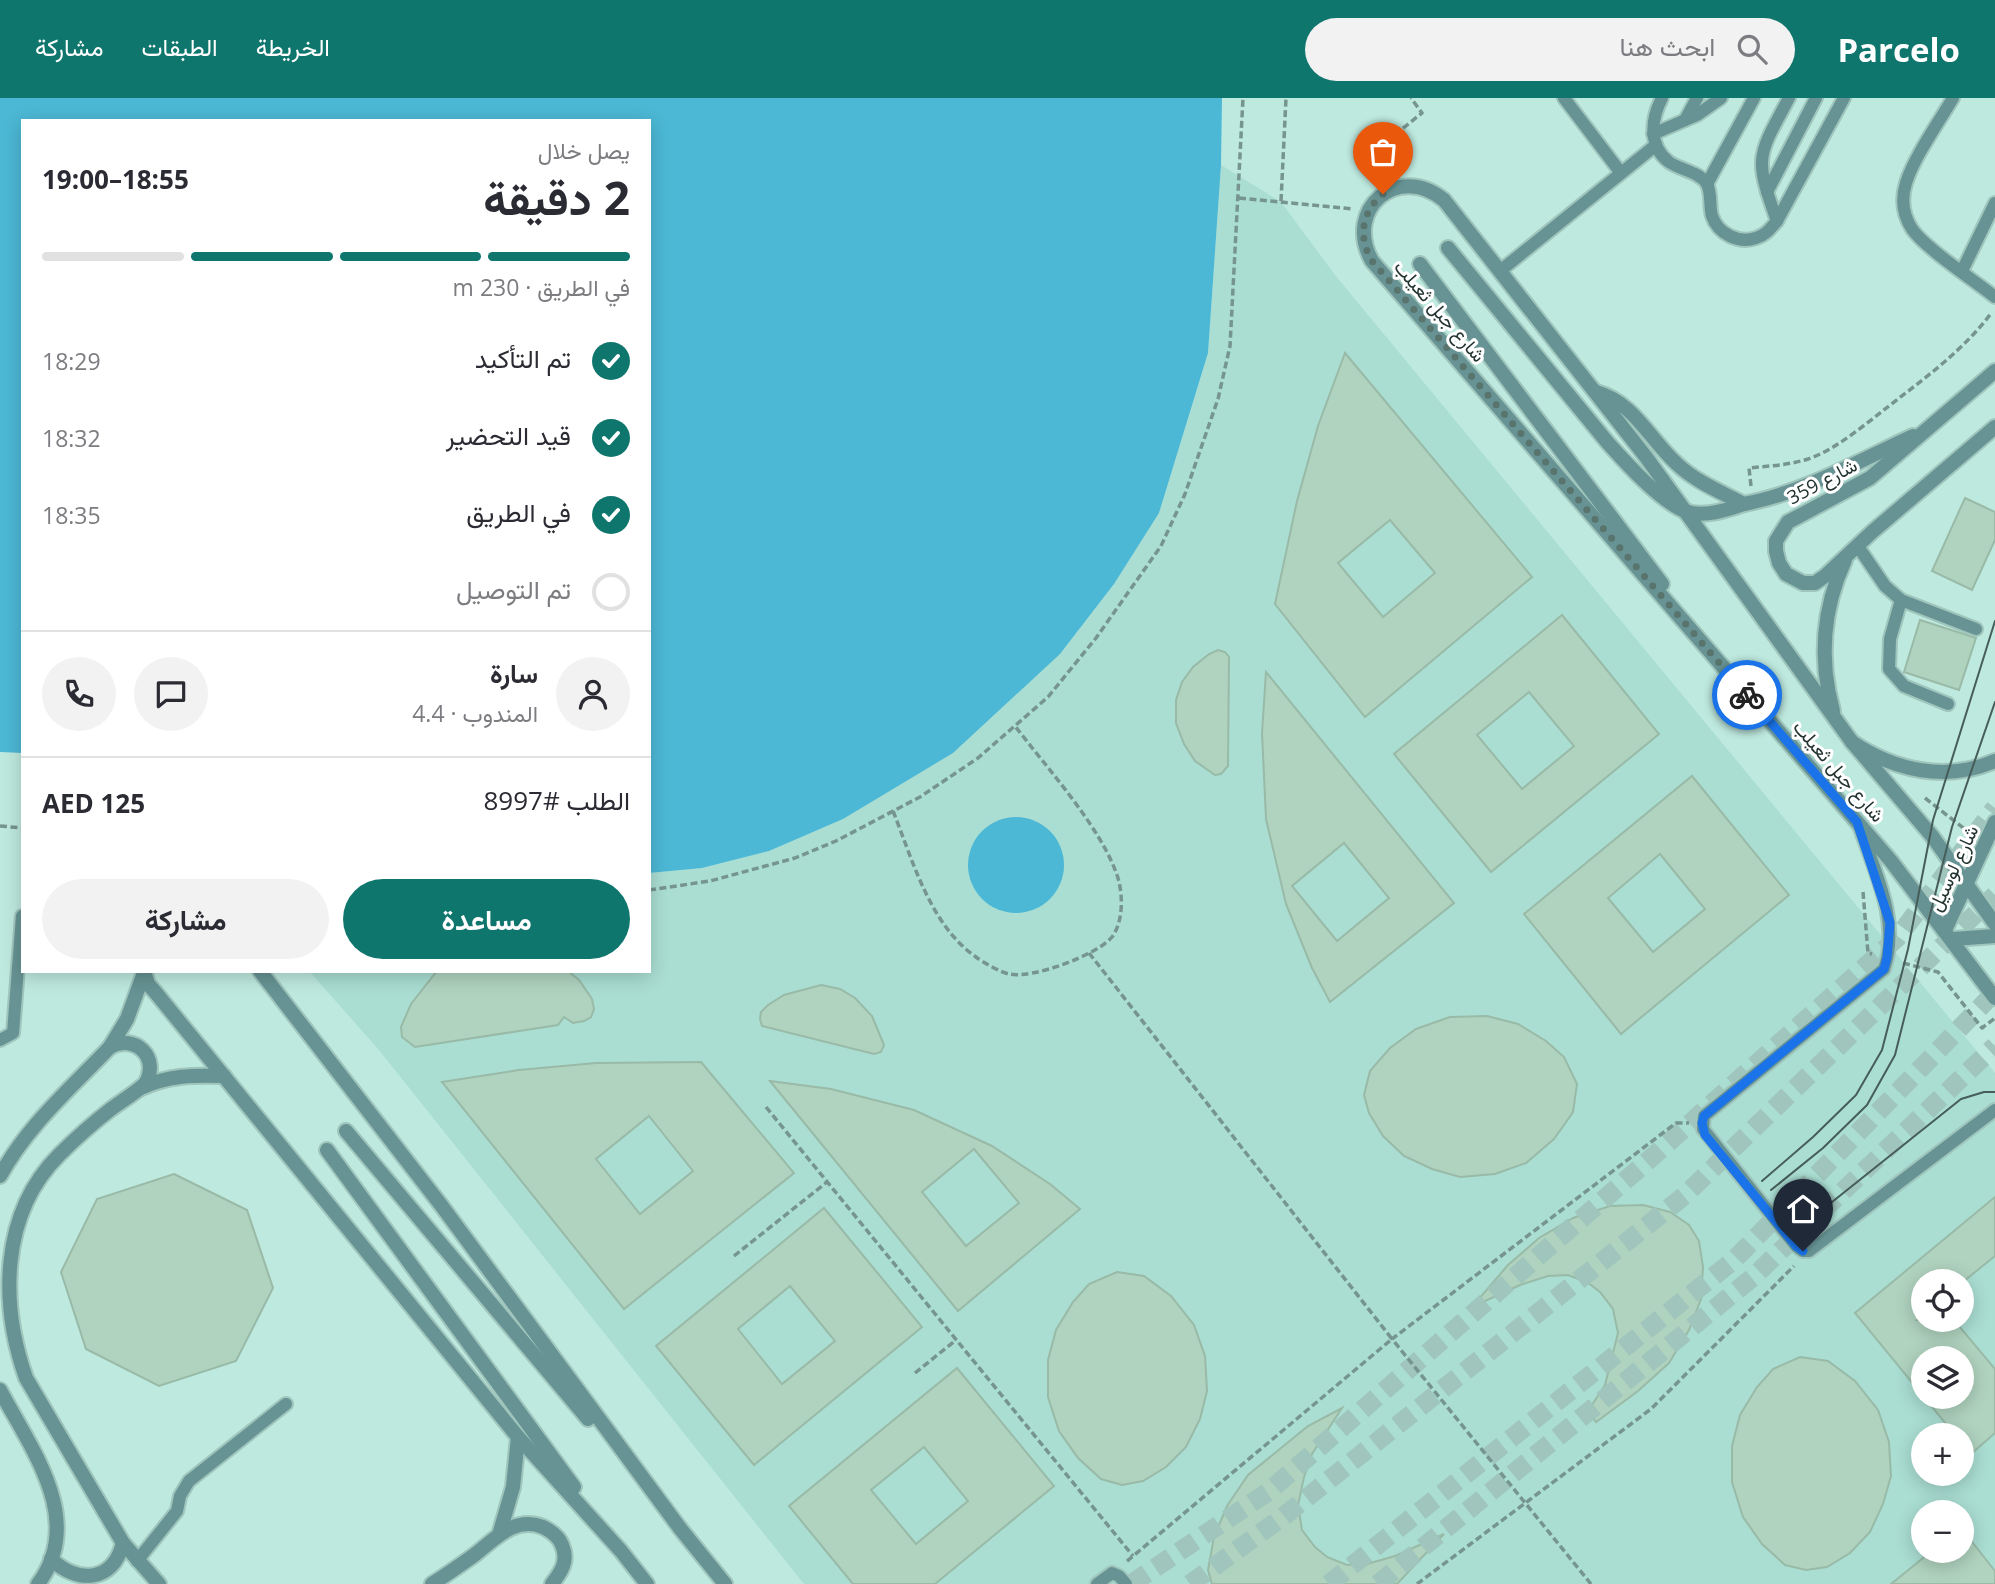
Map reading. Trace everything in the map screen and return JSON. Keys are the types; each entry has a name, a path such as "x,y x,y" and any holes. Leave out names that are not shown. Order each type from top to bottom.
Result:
{"street":[{"path":"1369,210 1383,194 1404,186"},
{"name":"شارع جبل ثعيلب","path":"1404,186 1426,188 1444,200 1595,391 1835,719 1924,826 1995,924"},
{"name":"شارع جبل ثعيلب","path":"1369,210 1363,242 1372,261 1857,822 1949,934 1995,998"},
{"path":"1448,248 1631,469 1657,492 1686,512 1726,510 1822,479 1930,427"},
{"path":"1420,264 1742,690"},
{"name":"شارع 359","path":"1995,370 1870,478 1788,522 1776,541 1779,563 1786,574 1803,583 1815,583 1825,576 1995,427"},
{"path":"1595,391 1608,395 1632,411 1675,462 1692,476 1748,503"},
{"path":"1835,719 1825,677 1825,634 1833,593 1853,549"},
{"path":"1853,742 1888,763 1928,772 1969,769 1995,761"},
{"name":"شارع لوسيل","path":"1995,822 1967,884 1949,934 1995,936"},
{"path":"0,1176 11,1155 31,1129 110,1047 127,1019 144,973"},
{"path":"144,973 148,984 518,1437 621,1551"},
{"path":"262,973 441,1205 679,1527"},
{"path":"110,1047 131,1043 138,1045 148,1056 149,1077 140,1089"},
{"path":"159,1584 124,1543 26,1378 9,1328 6,1275 17,1223 40,1176 76,1138 140,1089 166,1078 179,1075 224,1076"},
{"path":"346,1130 724,1584"},
{"path":"327,1150 646,1584"},
{"path":"0,1390 51,1488 56,1506 57,1524 51,1559 37,1584"},
{"path":"499,1535 513,1487 518,1437"},
{"path":"432,1584 499,1535 524,1524 538,1525 550,1531 561,1542 566,1556 561,1572 552,1584"},
{"path":"51,1559 65,1572 89,1577 112,1566 124,1543"}],"lane":[{"path":"1564,98 1621,173"},
{"path":"1662,98 1654,118 1655,139 1669,162 1707,184 1712,217 1719,229 1730,237 1743,240 1757,238 1768,231 1777,220 1844,98"},
{"path":"1685,120 1697,98"},
{"path":"1500,271 1621,173 1655,139 1709,108 1721,98"},
{"path":"1707,184 1754,98"},
{"path":"1777,220 1760,163 1762,149 1789,98"},
{"path":"1767,192 1816,98"},
{"path":"1953,98 1910,173 1903,198 1905,215 1913,230 1995,297"},
{"path":"1962,271 1995,203"},
{"path":"1853,549 1901,600 1976,629"},
{"path":"1901,600 1890,639 1889,669 1904,686 1948,704"},
{"path":"1857,822 1890,923 1884,969 1704,1116 1702,1123 1705,1135 1796,1246 1803,1251 1809,1251 1995,1110"},
{"path":"0,1040 13,1033 21,929"},
{"path":"137,1561 177,1511 180,1496 189,1481 286,1404"},
{"path":"1097,1584 1112,1573 1126,1584"}],"path":[{"path":"651,890 710,881 795,858 920,797 978,758 1048,697 1096,638 1161,546 1185,494 1218,399 1230,346 1242,98"},
{"path":"1281,202 1286,98"},
{"path":"1404,186 1387,141 1422,113 1410,98"},
{"path":"1238,198 1369,210"},
{"path":"1748,503 1749,468 1810,458 1852,435 1937,369 1980,328 1995,309"},
{"path":"892,811 931,903 956,939 976,958 1009,974 1038,973 1089,953 1112,937 1119,919 1121,896 1117,875 1099,835 1015,726"},
{"path":"1919,793 1968,832 1986,841"},
{"path":"0,826 21,828"},
{"path":"1875,873 1863,884 1868,953 1938,972 1982,1028 1995,1018"},
{"path":"1089,953 1392,1339 1591,1584"},
{"path":"766,1107 1133,1556"},
{"path":"1112,1573 1392,1339 1676,1124 1702,1123"},
{"path":"734,1256 827,1182"},
{"path":"1417,1584 1651,1409 1809,1251"},
{"path":"915,1373 956,1340"}],"shaded area":[{"path":"1221,165 1281,202 1335,275 1995,1073 1995,1584 804,1584 379,1050 311,973 651,973 651,873 702,868 769,851 843,819 1060,654 1114,584 1159,513 1208,353"}],"water":[{"path":"0,98 1222,98 1221,165 1208,353 1159,513 1114,584 1060,654 953,753 843,819 769,851 702,868 651,873 651,119 21,119 21,753 0,752"},
{"path":"1016,817 1034,821 1050,831 1060,847 1064,865 1060,883 1050,899 1034,909 1016,913 998,909 982,899 972,883 968,865 972,847 982,831 998,821"}],"building":[{"path":"1345,353 1532,577 1365,717 1275,604 1297,501 1318,426","holes":["1390,520 1435,573 1383,617 1338,563"]},
{"path":"1965,498 1995,512 1995,540 1972,590 1932,571"},
{"path":"1562,615 1659,734 1491,872 1394,754","holes":["1529,692 1574,746 1522,789 1477,735"]},
{"path":"1920,620 1976,638 1959,690 1904,672"},
{"path":"1218,650 1229,657 1228,766 1221,774 1215,775 1195,761 1184,744 1176,723 1176,700 1182,682 1193,667"},
{"path":"1266,672 1454,903 1330,1002 1312,968 1286,904 1266,819 1262,733","holes":["1344,843 1389,898 1337,941 1292,886"]},
{"path":"1692,776 1789,895 1621,1034 1524,914","holes":["1660,854 1705,909 1653,952 1608,898"]},
{"path":"435,973 570,973 579,980 592,999 594,1009 591,1017 584,1021 573,1023 564,1017 558,1025 415,1047 402,1037 401,1027 411,1004"},
{"path":"821,985 840,989 855,998 872,1016 884,1045 881,1052 874,1054 762,1026 761,1012 768,1005 784,995"},
{"path":"1487,1016 1518,1024 1546,1041 1564,1057 1577,1084 1573,1112 1554,1139 1526,1163 1495,1174 1460,1177 1432,1169 1404,1156 1383,1136 1369,1113 1364,1095 1370,1071 1390,1048 1416,1029 1450,1017"},
{"path":"701,1062 794,1173 624,1309 442,1082 519,1070 596,1063","holes":["649,1116 693,1171 640,1214 596,1159"]},
{"path":"770,1081 831,1089 914,1110 992,1146 1050,1184 1080,1209 958,1311","holes":["974,1149 1019,1203 966,1246 922,1192"]},
{"path":"174,1174 247,1210 273,1288 236,1361 159,1386 86,1349 61,1272 97,1199"},
{"path":"1995,1197 1995,1256 1974,1273 1974,1269 1911,1269 1911,1332 1964,1332 1995,1369 1995,1433 1974,1451 1974,1423 1945,1423 1934,1409 1974,1409 1974,1346 1911,1346 1911,1381 1855,1313"},
{"path":"1643,1205 1670,1212 1689,1225 1699,1241 1703,1267 1701,1299 1689,1330 1669,1363 1638,1391 1596,1422 1588,1411 1605,1385 1618,1333 1613,1309 1600,1292 1587,1282 1568,1275 1548,1276 1520,1285 1472,1307 1508,1265 1539,1238 1573,1218 1610,1206"},
{"path":"824,1208 922,1327 754,1465 656,1346","holes":["790,1286 835,1341 782,1384 738,1329"]},
{"path":"1117,1272 1144,1276 1171,1296 1194,1325 1205,1356 1207,1391 1200,1419 1186,1447 1166,1467 1143,1481 1122,1485 1101,1479 1078,1458 1059,1431 1048,1397 1048,1360 1056,1330 1073,1302 1089,1284"},
{"path":"1800,1357 1828,1361 1855,1381 1878,1410 1889,1442 1891,1476 1883,1504 1870,1532 1850,1553 1827,1567 1806,1570 1785,1565 1762,1544 1743,1517 1732,1482 1732,1446 1740,1415 1757,1387 1773,1369"},
{"path":"957,1368 1054,1486 935,1584 853,1584 789,1506","holes":["924,1447 968,1501 916,1544 871,1490"]},
{"path":"1342,1408 1312,1454 1298,1505 1302,1530 1315,1547 1327,1557 1347,1565 1367,1564 1395,1556 1444,1534 1397,1584 1212,1584 1208,1570 1214,1537 1227,1506 1248,1475 1308,1426"},
{"path":"1974,1544 1995,1571 1995,1584 1891,1584 1917,1563 1974,1563"}],"tunnel":[{"path":"1131,1584 1268,1492 1650,1159 1897,938 1995,808"},
{"path":"1190,1584 1284,1516 1684,1196 1995,895"},
{"path":"1329,1584 1734,1260 1995,992"},
{"path":"1378,1584 1752,1278 1995,1046"}],"tram line":[{"path":"1762,1181 1856,1095 1882,1050 1908,949 1933,820 1995,621"},
{"path":"1771,1190 1823,1148 1867,1105 1895,1055 1952,827 1995,702"},
{"path":"1802,1226 1961,1099 1984,1092 1995,1092"}],"way so far":[{"path":"1383,194 1369,210 1363,231 1363,242 1372,261 1747,695"}],"route":[{"path":"1747,695 1857,822 1890,923 1884,969 1704,1116 1702,1123 1705,1135 1796,1246 1803,1251"}]}
